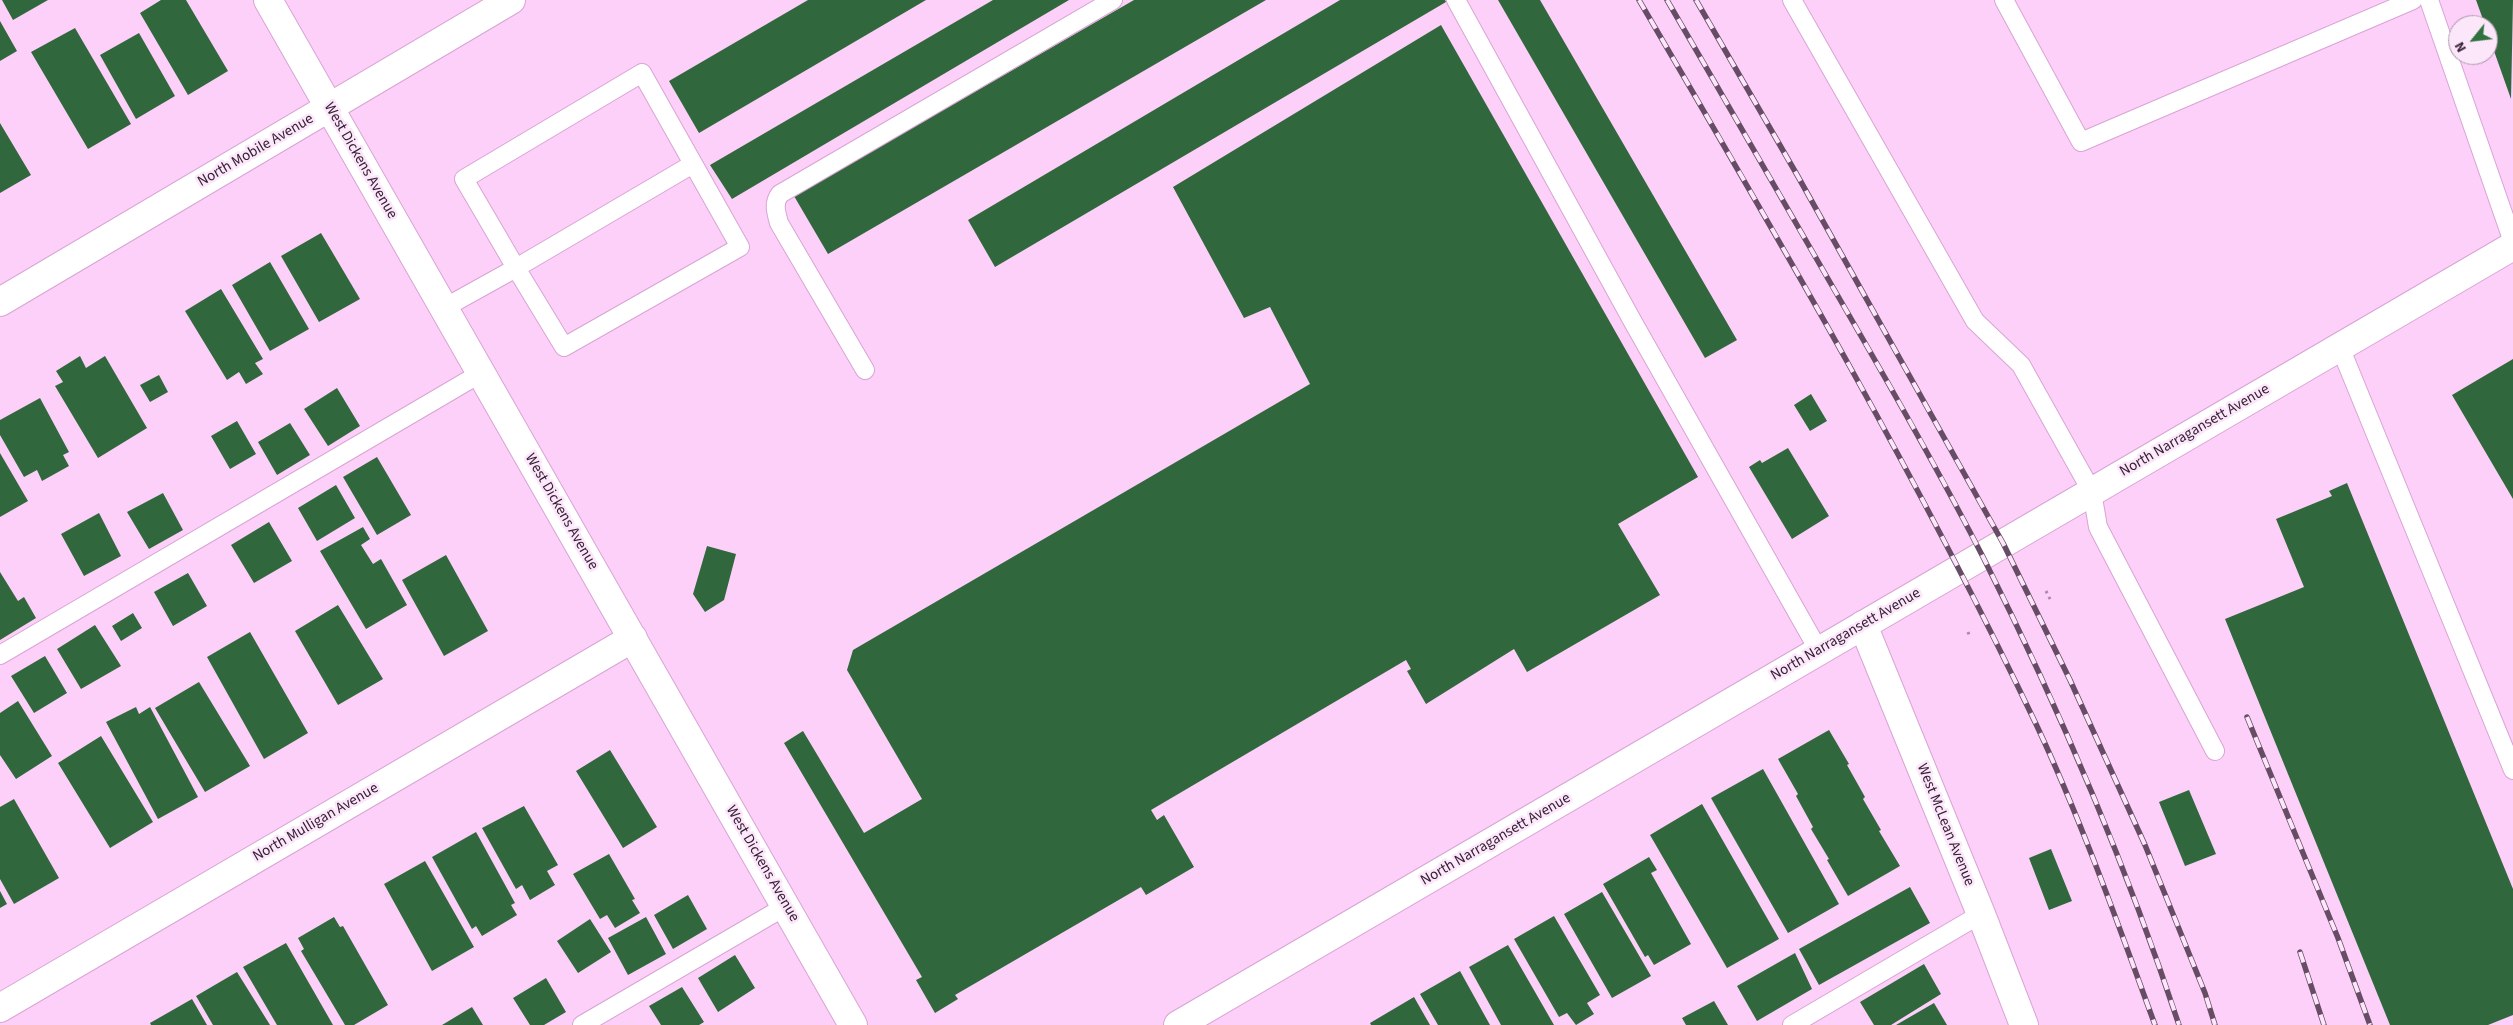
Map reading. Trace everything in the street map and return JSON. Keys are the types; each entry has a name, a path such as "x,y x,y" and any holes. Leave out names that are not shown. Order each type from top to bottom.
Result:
{"street":[{"name":"West Dickens Avenue","path":"268,0 853,1025"},
{"name":"North Mobile Avenue","path":"0,302 511,0"},
{"name":"North Narragansett Avenue","path":"1178,1025 2340,347 2513,244"},
{"name":"West McLean Avenue","path":"1863,625 1981,914 2024,1025"},
{"name":"North Mulligan Avenue","path":"0,1008 633,638"}],"lane":[{"path":"866,370 779,223 775,208 776,199 780,194 1113,0"},
{"path":"1456,0 1633,322 1819,651"},
{"path":"1792,0 1975,321 2021,365 2092,492 2098,527 2215,751"},
{"path":"2004,0 2081,142 2413,0"},
{"path":"2429,0 2513,244"},
{"path":"642,73 693,164 740,247 564,347 464,179 642,73"},
{"path":"444,308 693,164"},
{"path":"2340,347 2513,770"},
{"path":"0,655 481,373"},
{"path":"582,1025 786,906"},
{"path":"1792,1025 1981,914"}],"path":[{"path":"2046,591 2051,601"},
{"path":"1968,632 1970,637"}],"building":[{"path":"2,0 48,0 13,20"},
{"path":"161,0 186,0 228,71 188,95 140,13"},
{"path":"808,0 926,0 699,133 669,81"},
{"path":"993,0 1069,0 732,199 710,165"},
{"path":"1134,0 1266,0 828,254 794,196"},
{"path":"1340,0 1445,0 1446,2 995,267 968,220"},
{"path":"1498,0 1540,0 1737,340 1705,358"},
{"path":"2476,0 2513,0 2511,99 2498,62 2498,15 2481,15"},
{"path":"0,21 17,51 0,61"},
{"path":"1441,25 1698,477 1618,524 1660,595 1527,672 1514,649 1426,704 1407,671 1411,669 1406,660 1151,810 1157,820 1164,815 1194,867 1146,895 1141,887 955,995 958,999 935,1013 916,980 922,977 784,743 803,731 864,833 922,799 847,670 853,650 1310,384 1270,307 1244,318 1173,187"},
{"path":"75,28 131,124 88,149 31,52"},
{"path":"139,33 175,96 136,119 100,55"},
{"path":"0,123 31,175 0,193"},
{"path":"321,233 360,299 319,322 281,256"},
{"path":"270,262 309,329 270,351 232,285"},
{"path":"221,289 263,359 255,363 263,374 246,384 239,372 227,380 185,311"},
{"path":"80,356 86,368 105,356 147,428 98,458 55,386 63,382 56,371"},
{"path":"2513,359 2513,499 2452,395"},
{"path":"159,375 168,392 150,402 140,385"},
{"path":"337,388 360,426 328,446 304,409"},
{"path":"1811,394 1827,421 1810,431 1794,405"},
{"path":"40,398 69,452 63,455 69,466 42,481 37,470 24,477 0,435 0,420"},
{"path":"237,421 256,454 230,469 211,436"},
{"path":"290,423 310,455 277,475 258,442"},
{"path":"1788,448 1829,516 1792,539 1749,467 1760,460 1762,463"},
{"path":"0,453 28,501 0,517"},
{"path":"377,457 411,515 377,535 343,477"},
{"path":"2347,483 2513,889 2513,1015 2488,1025 2390,1025 2225,619 2304,587 2276,519 2332,496 2329,491"},
{"path":"336,485 355,518 317,541 298,508"},
{"path":"163,493 183,530 149,549 127,512"},
{"path":"99,513 121,556 84,576 61,534"},
{"path":"269,522 292,561 254,583 231,545"},
{"path":"363,527 370,539 361,545 373,564 381,559 407,605 366,629 320,551"},
{"path":"707,546 736,554 724,600 705,612 693,594"},
{"path":"446,555 488,631 444,656 402,580"},
{"path":"0,572 18,601 24,597 36,618 0,640"},
{"path":"188,573 207,606 173,626 154,592"},
{"path":"338,605 383,679 338,705 295,631"},
{"path":"133,613 142,628 121,641 112,626"},
{"path":"95,625 121,666 81,689 57,649"},
{"path":"250,632 308,733 264,759 207,657"},
{"path":"45,656 67,693 34,713 11,676"},
{"path":"199,682 250,766 205,792 155,708"},
{"path":"18,701 52,756 16,779 0,755 0,713"},
{"path":"136,707 139,714 150,707 198,797 158,819 106,722"},
{"path":"1829,730 1849,764 1847,765 1865,797 1863,799 1881,830 1879,831 1900,866 1848,896 1811,829 1813,827 1796,796 1798,794 1778,759"},
{"path":"101,736 153,822 110,848 58,763"},
{"path":"610,750 657,827 623,848 576,771"},
{"path":"1763,769 1839,904 1788,933 1711,798"},
{"path":"2189,790 2216,854 2185,866 2159,802"},
{"path":"14,799 59,878 14,904 0,879 0,807"},
{"path":"1702,804 1779,939 1727,968 1650,835"},
{"path":"524,806 558,865 547,871 555,885 530,900 522,885 516,889 482,828"},
{"path":"476,832 515,903 511,905 517,915 482,936 476,926 472,929 432,857"},
{"path":"2051,849 2072,901 2049,910 2029,858"},
{"path":"609,854 635,899 632,900 640,913 615,928 607,915 600,919 573,874"},
{"path":"1649,857 1657,870 1651,873 1691,944 1654,965 1648,955 1645,957 1603,884"},
{"path":"425,861 474,947 432,971 384,884"},
{"path":"1910,887 1930,923 1819,985 1799,949"},
{"path":"0,891 7,904 0,908"},
{"path":"1602,892 1651,976 1612,998 1564,914"},
{"path":"688,895 707,929 673,949 654,915"},
{"path":"1554,916 1600,995 1587,1003 1594,1014 1576,1025 1567,1013 1559,1017 1514,939"},
{"path":"334,917 340,927 343,926 388,1005 354,1025 345,1025 301,951 304,949 298,938"},
{"path":"646,917 666,954 628,975 608,938"},
{"path":"590,919 611,952 578,973 557,941"},
{"path":"286,943 333,1025 277,1025 243,967"},
{"path":"1508,945 1554,1025 1501,1025 1469,967"},
{"path":"1795,953 1812,989 1757,1021 1737,986"},
{"path":"735,955 755,988 718,1012 698,978"},
{"path":"1924,964 1941,994 1891,1025 1874,1025 1860,1002"},
{"path":"1460,971 1490,1025 1438,1025 1420,994"},
{"path":"237,972 270,1025 213,1025 196,996"},
{"path":"546,978 566,1012 544,1025 530,1025 513,998"},
{"path":"682,987 704,1022 699,1025 661,1025 649,1006"},
{"path":"1414,997 1430,1025 1371,1025 1370,1023"},
{"path":"192,999 207,1025 151,1025 150,1023"},
{"path":"1714,1001 1728,1025 1686,1025 1682,1018"},
{"path":"1934,1003 1947,1025 1896,1025"},
{"path":"472,1007 483,1025 442,1025"}],"railway":[{"path":"1639,0 1845,358 1895,448 1990,631 2036,724 2069,798 2155,1025"},
{"path":"1667,0 1899,402 1983,557 2038,671 2090,787 2137,905 2179,1025"},
{"path":"1696,0 1796,173 2003,543 2070,680 2145,845 2205,993 2215,1025"},
{"path":"2247,717 2338,938 2370,1025"},
{"path":"2300,952 2324,1025"}]}
